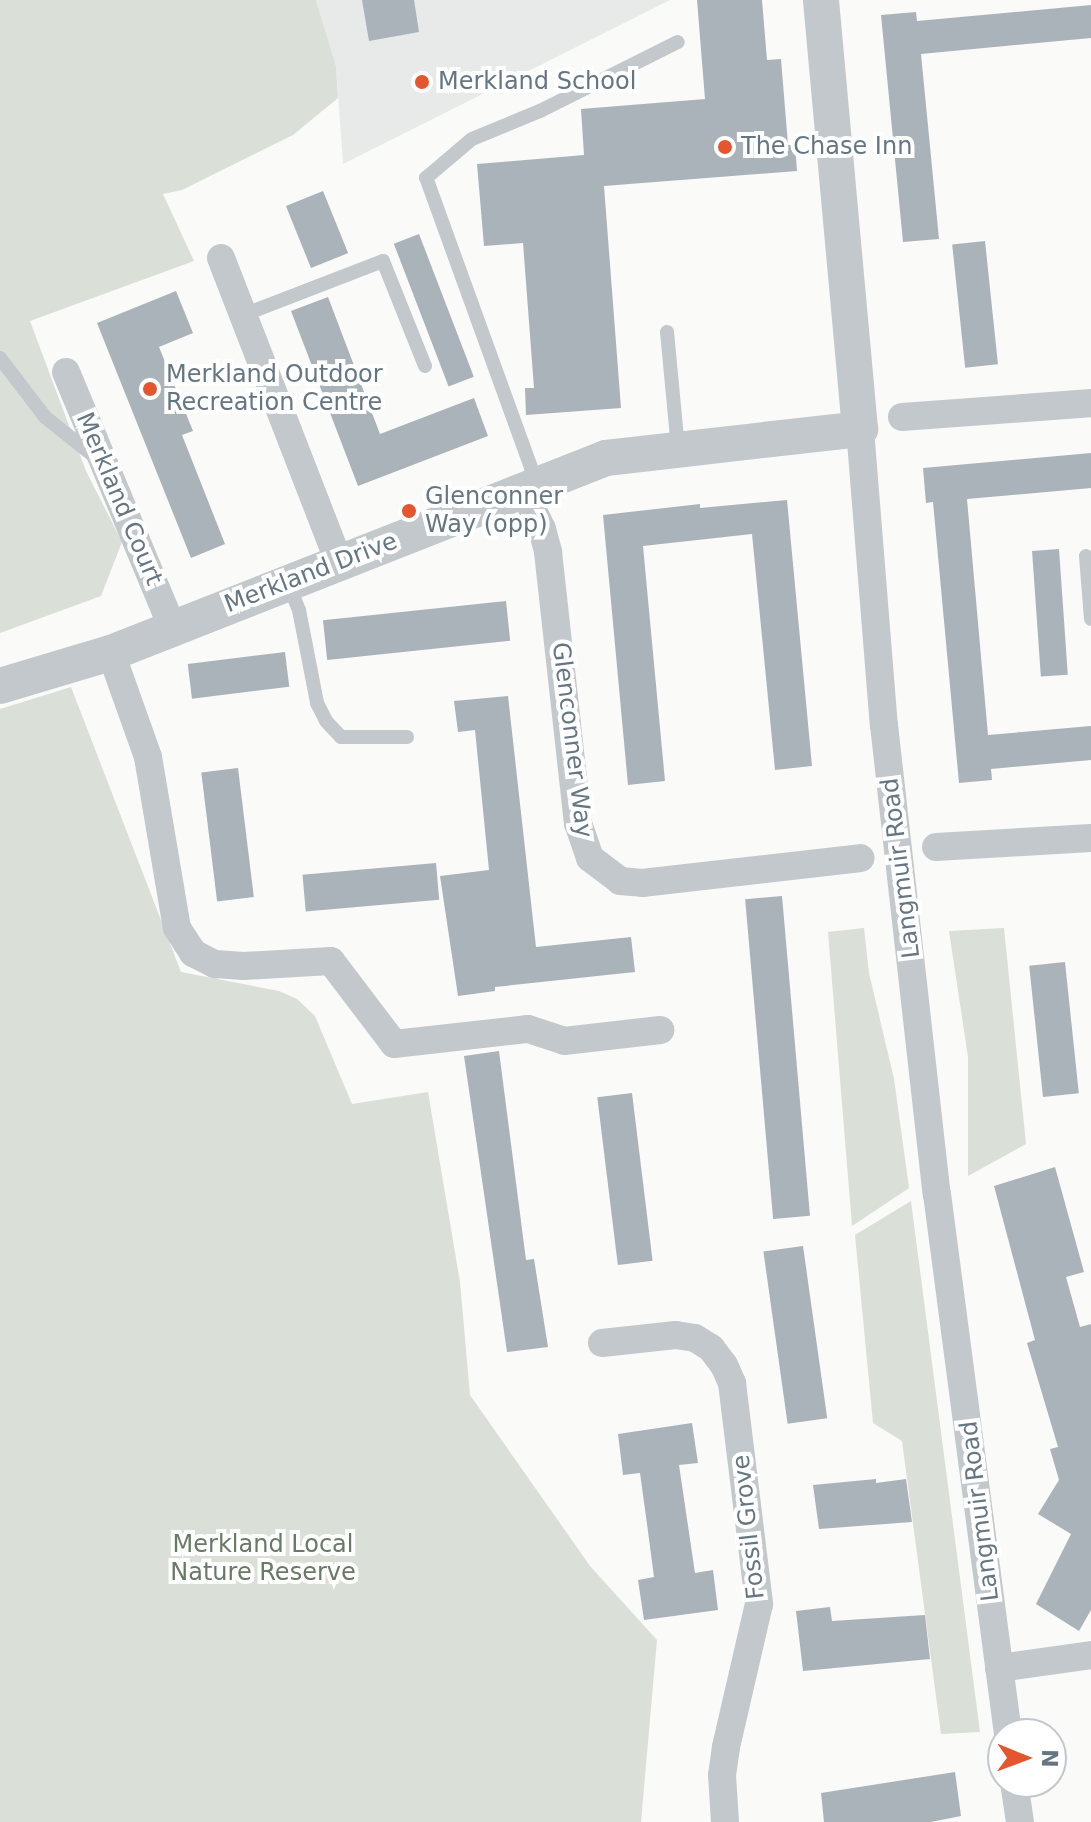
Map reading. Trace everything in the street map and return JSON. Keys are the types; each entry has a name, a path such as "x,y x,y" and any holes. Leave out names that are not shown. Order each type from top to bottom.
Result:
{"street":[{"name":"Langmuir Road","path":"821,0 884,725 937,1194 1006,1718"},
{"path":"221,258 339,563"},
{"name":"Merkland Court","path":"66,372 172,627"},
{"path":"902,417 1091,403"},
{"name":"Merkland Drive","path":"0,686 111,653 606,458 860,429"},
{"name":"Glenconner Way","path":"530,487 548,552 578,823 590,858 620,881 642,883 861,858"},
{"path":"111,653 148,757 177,928 193,953 215,964 244,966 331,961 394,1044 528,1029 564,1041 660,1030"},
{"path":"936,847 1091,838"},
{"name":"Fossil Grove","path":"602,1343 676,1335 695,1338 711,1348 724,1365 732,1383 759,1604 726,1747 722,1775 725,1822"},
{"path":"999,1668 1091,1655"},
{"path":"1016,1798 1020,1822"}],"lane":[{"path":"530,487 426,178 472,139 540,111 678,42"},
{"path":"243,315 383,261 425,366"},
{"path":"667,332 678,449"},
{"path":"0,358 45,417 104,464"},
{"path":"1086,556 1091,619"},
{"path":"288,583 299,610 317,703 326,721 341,737 407,737"}],"shaded area":[{"name":"Merkland School","path":"316,0 670,0 343,164 336,66"}],"green space":[{"path":"0,0 316,0 336,66 338,98 293,135 182,190 163,194 194,261 30,321 86,471 122,542 101,596 0,633"},
{"name":"Merkland Local Nature Reserve","path":"71,687 181,972 279,991 297,999 315,1016 352,1104 428,1092 460,1282 470,1395 590,1566 657,1640 641,1822 0,1822 0,709"},
{"path":"864,928 869,973 894,1079 909,1188 852,1226 828,932"},
{"path":"1004,928 1026,1144 968,1176 968,1057 949,931"},
{"path":"911,1201 980,1732 941,1734 902,1441 873,1423 855,1235"}],"building":[{"path":"362,0 414,0 419,32 369,41"},
{"path":"697,0 762,0 767,60 781,59 788,145 795,145 797,171 604,186 621,408 526,415 525,388 534,388 523,243 484,246 477,164 584,155 581,109 705,99"},
{"path":"1091,5 1091,38 921,54 939,239 903,242 881,15 916,12 917,21"},
{"path":"323,191 348,253 311,268 286,206"},
{"path":"419,234 474,377 449,387 394,244"},
{"path":"985,241 998,364 965,368 952,244"},
{"name":"Merkland Outdoor Recreation Centre","path":"176,291 193,333 159,347 193,431 182,435 225,544 191,558 97,323"},
{"path":"328,297 380,434 474,398 488,436 358,486 291,311"},
{"path":"1091,453 1091,488 967,499 988,735 1091,726 1091,760 991,769 992,780 959,783 933,502 926,503 923,468"},
{"path":"787,500 812,766 775,770 752,534 643,546 665,781 628,785 603,515 700,504 700,508"},
{"path":"1059,549 1068,675 1041,677 1032,551"},
{"path":"506,601 510,641 327,660 323,620"},
{"path":"285,652 289,687 192,699 188,664"},
{"path":"508,696 536,947 631,937 635,972 495,987 495,991 458,996 440,876 489,870 475,730 458,732 454,701"},
{"path":"238,768 254,897 217,902 201,773"},
{"path":"436,863 439,900 306,912 303,875"},
{"path":"782,896 810,1216 773,1219 745,899"},
{"path":"1065,962 1079,1093 1043,1097 1029,966"},
{"path":"499,1051 526,1260 534,1259 548,1347 507,1352 464,1056"},
{"path":"632,1093 653,1261 618,1265 597,1097"},
{"path":"1055,1167 1084,1272 1066,1277 1080,1327 1091,1324 1091,1610 1079,1631 1036,1604 1071,1534 1038,1514 1059,1480 1050,1449 1058,1447 1027,1343 1035,1340 994,1186"},
{"path":"803,1246 827,1418 788,1424 763,1252"},
{"path":"692,1423 698,1463 679,1465 695,1573 713,1570 718,1610 644,1620 638,1580 654,1577 640,1473 623,1475 618,1434"},
{"path":"876,1479 876,1483 906,1479 912,1522 819,1529 813,1485"},
{"path":"830,1607 832,1621 925,1615 930,1659 803,1671 796,1611"},
{"path":"955,1772 961,1816 931,1822 824,1822 821,1793"}],"place":[{"name":"Merkland School","path":"422,82"},
{"name":"The Chase Inn","path":"725,147"},
{"name":"Merkland Outdoor Recreation Centre","path":"150,389"},
{"name":"Glenconner Way (opp)","path":"409,511"}]}
